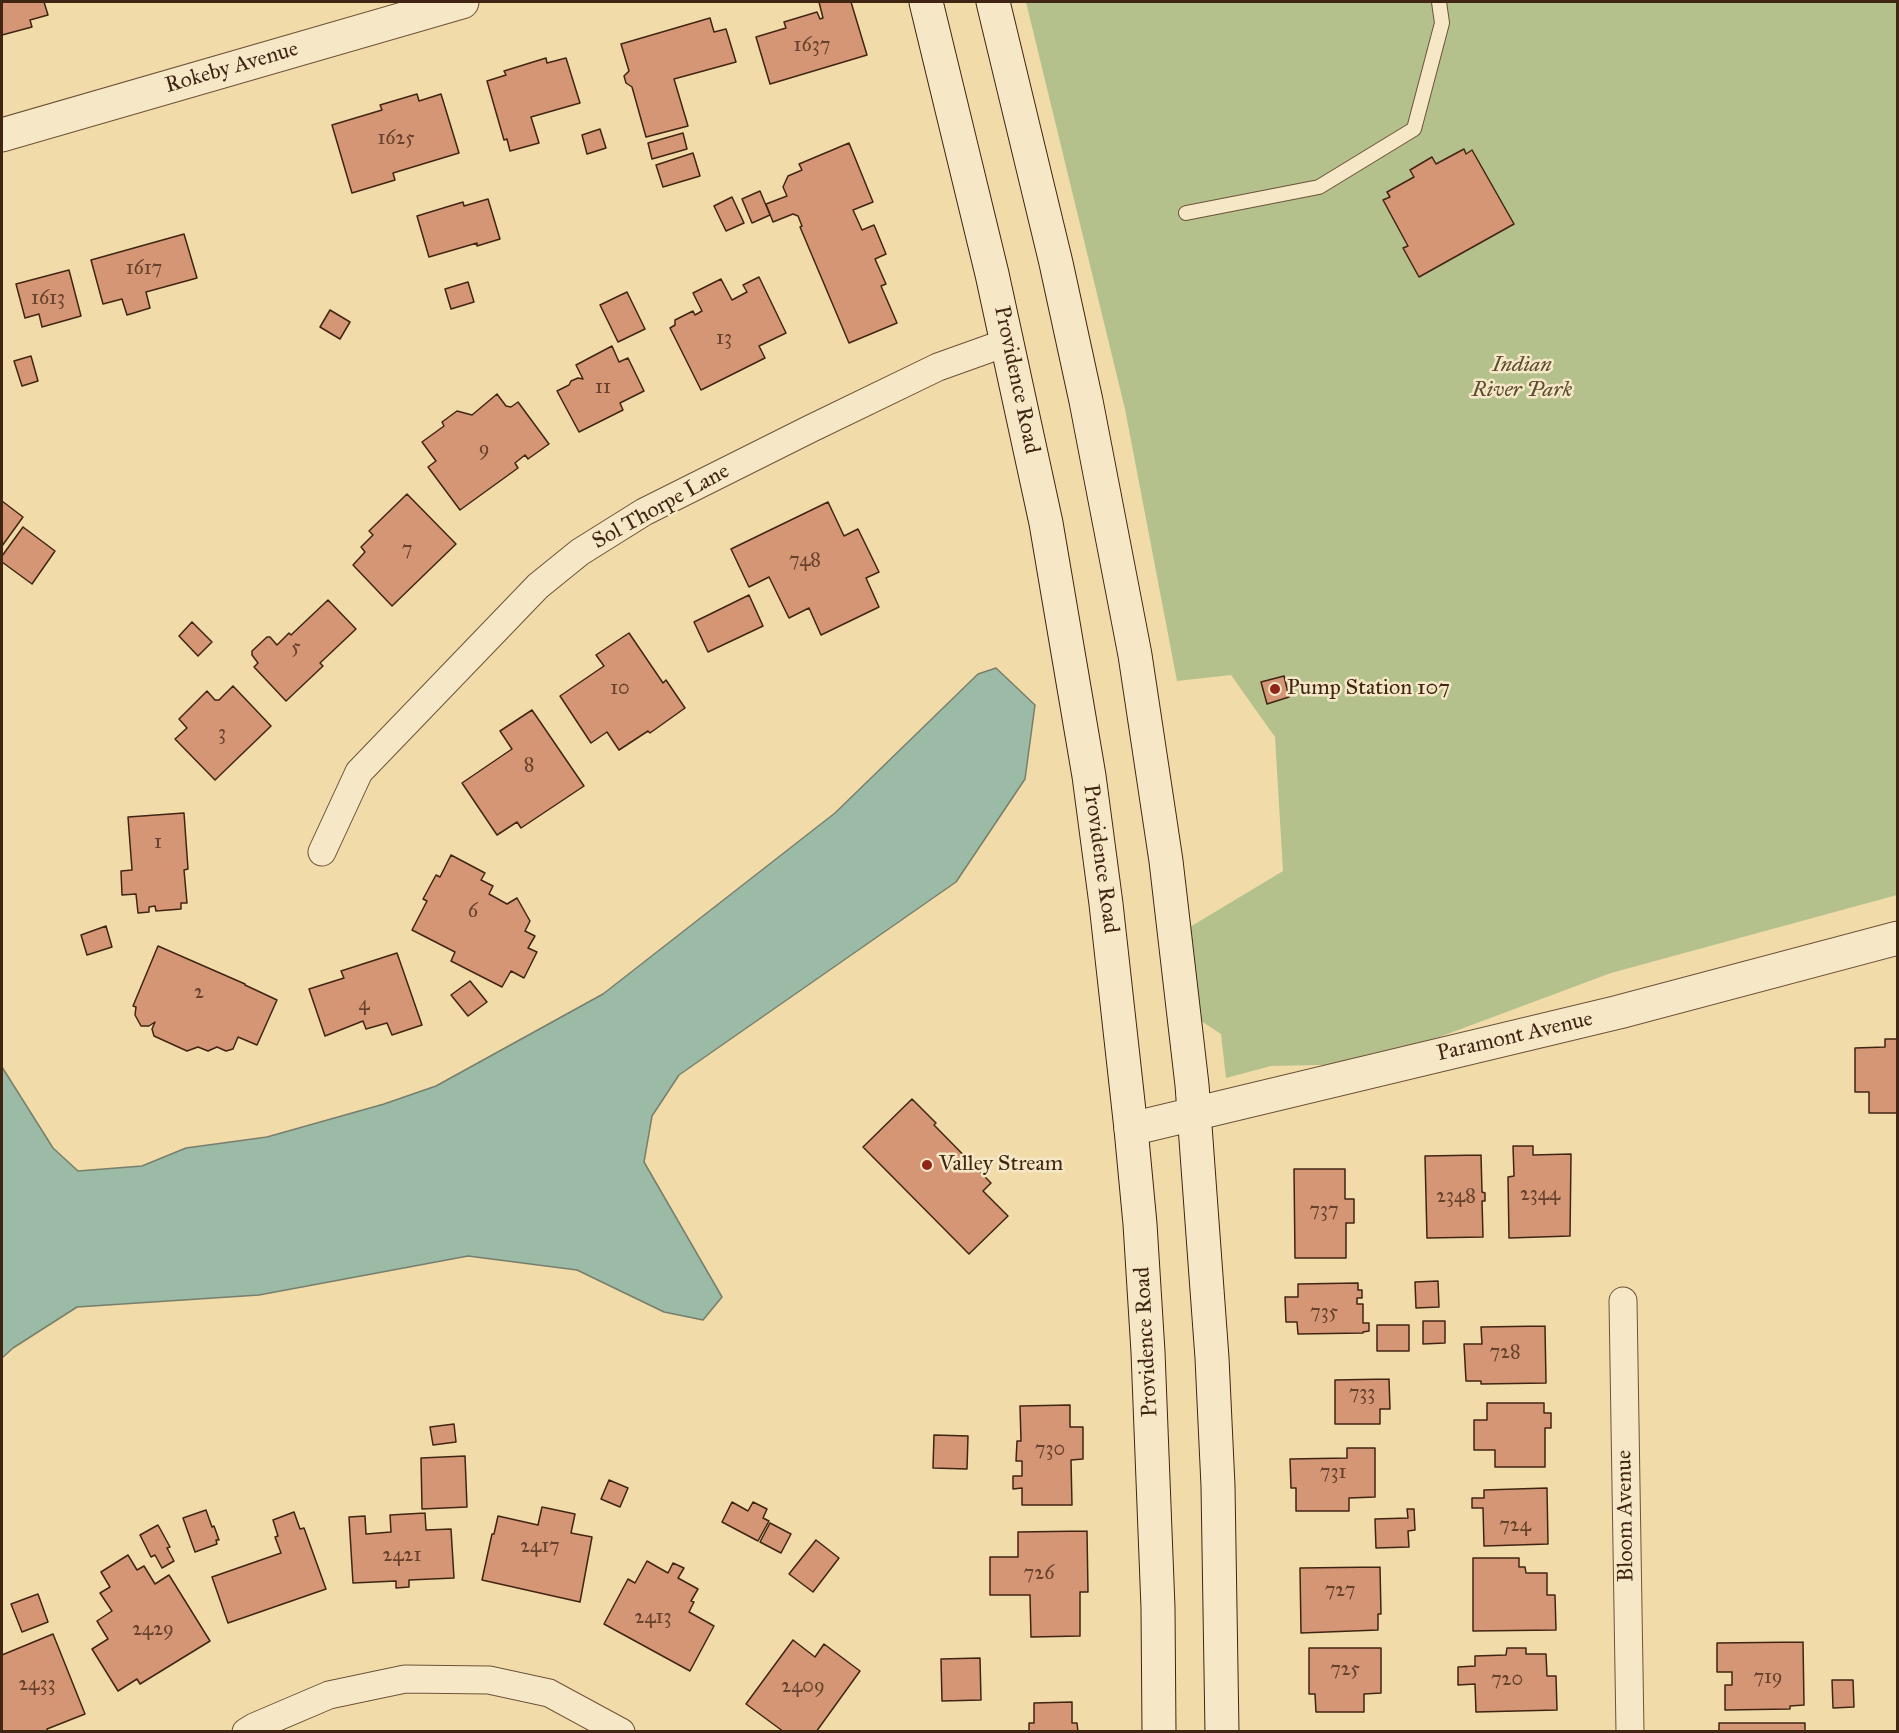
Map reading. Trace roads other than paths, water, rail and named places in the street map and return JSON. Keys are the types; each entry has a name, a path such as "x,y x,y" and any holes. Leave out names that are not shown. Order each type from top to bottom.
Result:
{"main road":[{"name":"Rokeby Avenue","path":"2,135 462,2"},
{"name":"Providence Road","path":"926,2 1008,342 1046,523 1089,776 1109,928 1140,1224 1148,1352 1157,1596 1159,1731"},
{"path":"993,2 1056,263 1086,401 1124,597 1166,861 1194,1114 1211,1346 1218,1486 1222,1731"},
{"name":"Paramont Avenue","path":"1131,1129 1619,1012 1898,938"}],"street":[{"name":"Sol Thorpe Lane","path":"322,852 359,772 538,586 580,552 644,512 831,419 938,367 1008,342"},
{"name":"Bloom Avenue","path":"1623,1301 1630,1731"},
{"path":"246,1731 329,1695 405,1679 489,1680 549,1693 620,1731"}],"lane":[{"path":"1186,213 1319,187 1414,129 1442,23 1439,2"}],"place":[{"name":"Pump Station 107","path":"1275,689"},
{"name":"Valley Stream","path":"927,1165"}],"park label":[{"name":"Indian River Park","path":"1522,378"}]}
